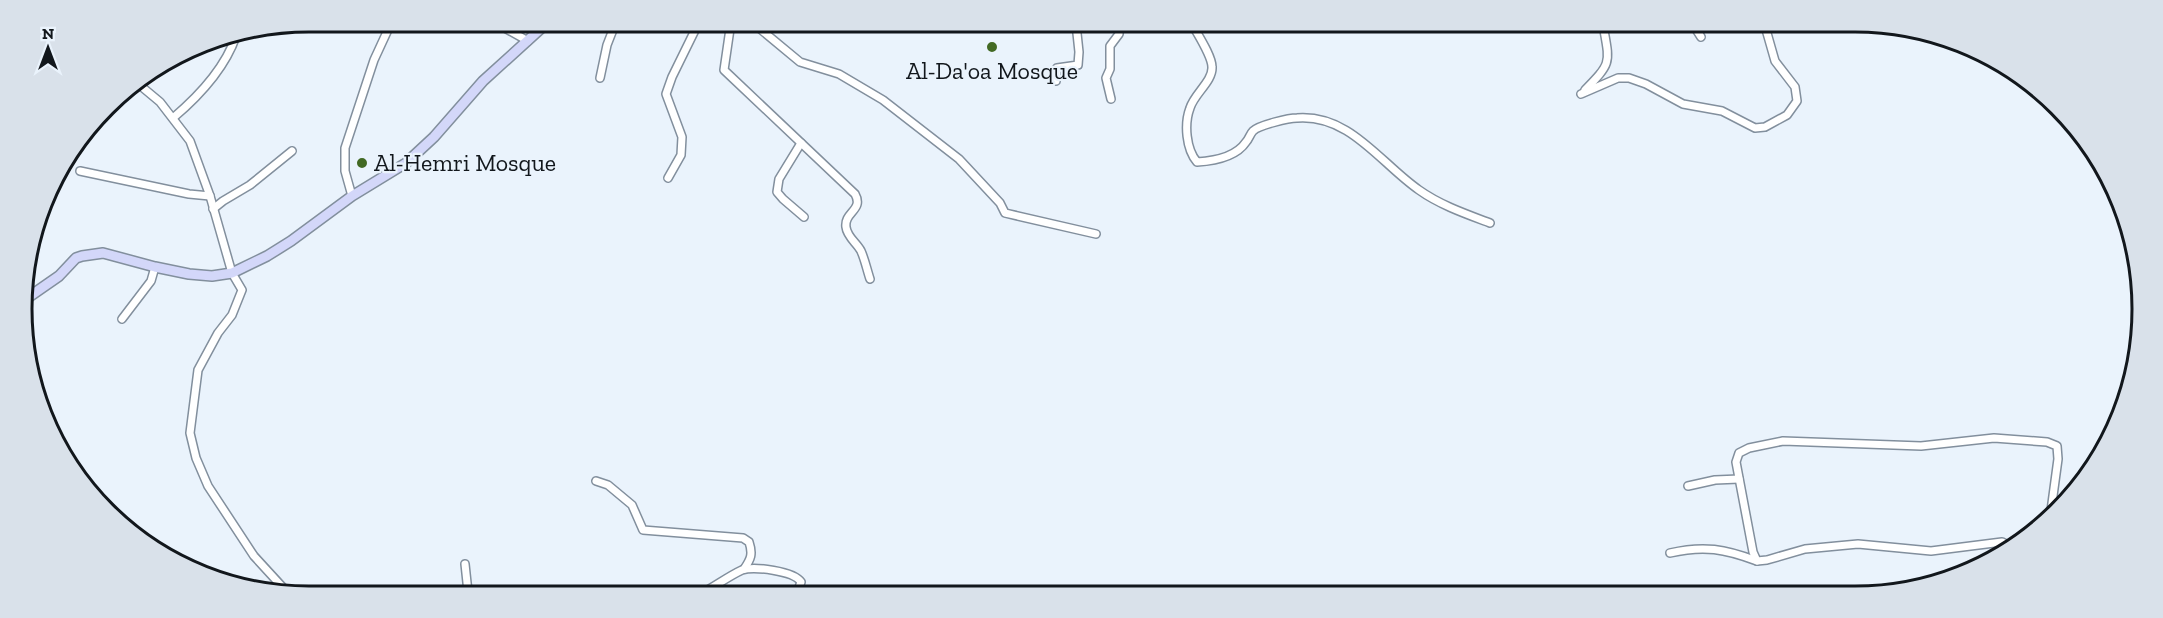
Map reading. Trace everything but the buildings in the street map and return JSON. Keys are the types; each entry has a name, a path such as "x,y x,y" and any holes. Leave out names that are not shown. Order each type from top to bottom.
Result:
{"street":[{"path":"352,196 345,171 345,148 374,60 387,32"},
{"path":"512,32 528,41"},
{"path":"32,295 59,276 76,258 103,253 156,267 200,275 232,273 291,241 352,196 406,164 434,137 483,81 537,32"},
{"path":"600,78 612,32"},
{"path":"668,178 681,155 682,137 666,94 694,32"},
{"path":"730,32 724,70 855,194 858,206 848,218 845,227 861,251 870,279"},
{"path":"765,32 801,62 839,74 883,100 959,159 1000,203 1005,213 1096,234"},
{"path":"1056,81 1057,68 1078,65 1077,32"},
{"path":"1111,99 1106,78 1110,69 1110,46 1119,32"},
{"path":"1196,32 1212,65 1212,72 1190,107 1187,131 1189,153 1197,162 1233,153 1245,144 1254,130 1268,125 1296,117 1322,119 1347,130 1419,190 1451,208 1490,223"},
{"path":"1604,32 1608,53 1607,66 1581,94 1618,78 1629,78 1646,84 1683,104 1722,111 1755,128 1765,127 1787,115 1797,101 1795,87 1775,62 1767,32"},
{"path":"1698,32 1701,37"},
{"path":"173,118 210,81 234,42"},
{"path":"142,87 160,102 190,141 210,196 232,273 242,290 232,315 218,333 198,370 190,433 196,458 208,486 254,556 280,585"},
{"path":"801,143 779,178 777,192 804,217"},
{"path":"213,209 249,185 292,151"},
{"path":"80,171 189,194 210,196"},
{"path":"122,319 151,281 156,267"},
{"path":"1757,561 1753,552 1736,462 1739,453 1749,448 1783,441 1921,446 1994,438 2047,442 2057,446 2058,459 2052,503"},
{"path":"1688,486 1715,480 1739,479"},
{"path":"596,481 608,485 632,505 643,530 743,538 749,542 752,558 744,569 714,586"},
{"path":"1670,553 1694,548 1732,551 1757,561 1806,549 1858,544 1931,551 2003,543"},
{"path":"465,564 467,586"},
{"path":"744,569 784,572 797,576 801,582 799,586"}],"place":[{"name":"Al-Da'oa Mosque","path":"992,47"},
{"name":"Al-Hemri Mosque","path":"362,163"}]}
